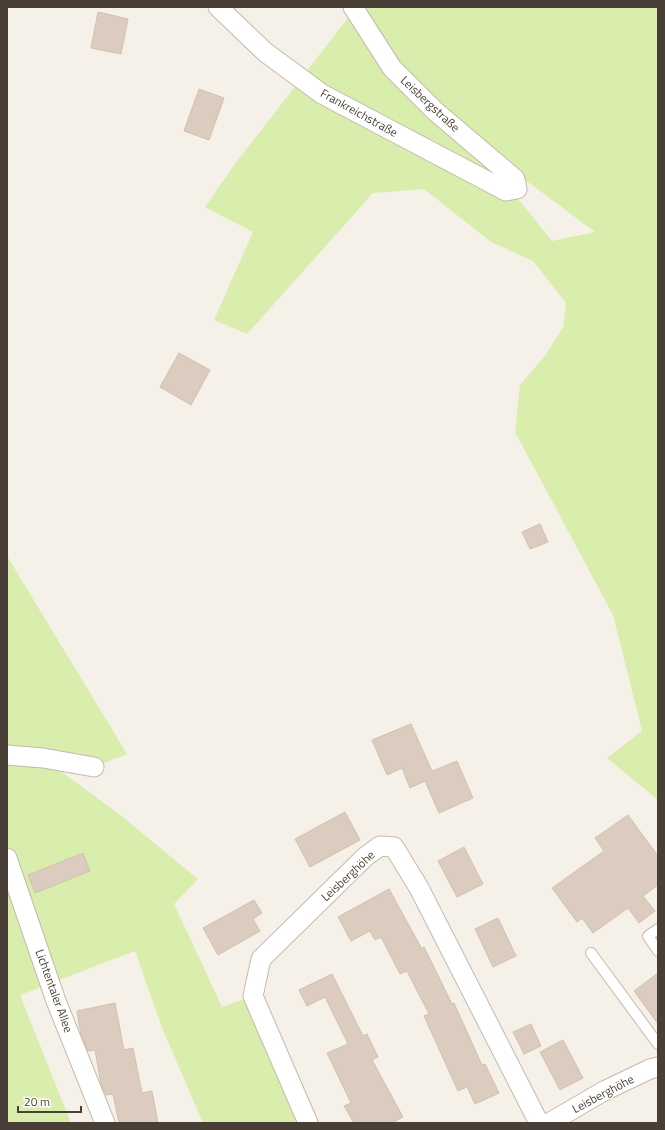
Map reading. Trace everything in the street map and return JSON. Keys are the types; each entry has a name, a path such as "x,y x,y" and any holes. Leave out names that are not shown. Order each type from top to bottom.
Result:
{"street":[{"name":"Frankreichstraße","path":"218,7 266,52 322,94 506,191 516,189"},
{"name":"Leisbergstraße","path":"353,7 392,68 435,111 516,179 516,189"},
{"path":"7,755 43,758 94,767"},
{"name":"Leisberghöhe","path":"308,1123 253,996 261,959 365,857 380,846 395,842 539,1123"},
{"name":"Lichtentaler Allee","path":"7,858 56,1000 105,1123"},
{"name":"Leisberghöhe","path":"549,1123 604,1091 650,1069 658,1067"}],"lane":[{"path":"658,928 648,936 658,951"},
{"path":"591,954 658,1044"}],"green space":[{"path":"353,7 658,7 658,800 607,758 642,731 613,615 515,432 520,385 545,356 563,327 566,303 533,261 491,242 424,189 373,193 247,334 214,320 253,232 205,207 235,164 354,10","holes":["486,154 535,187 595,232 552,241 515,195"]},
{"path":"7,556 127,754 94,767 44,759 119,814 198,879 174,904 222,1007 253,996 308,1123 203,1123 163,1030 135,951 20,995 71,1123 7,1123"}],"building":[{"path":"98,12 128,19 121,54 91,48"},
{"path":"199,89 224,98 209,140 184,131"},
{"path":"179,353 210,370 191,405 160,387"},
{"path":"540,524 548,542 530,549 522,532"},
{"path":"411,724 432,771 457,761 473,798 439,813 425,781 410,788 402,768 387,775 372,740"},
{"path":"345,812 360,840 310,867 295,839"},
{"path":"628,815 658,856 658,885 643,896 655,911 639,923 628,908 593,933 582,918 577,922 552,888 604,851 595,838"},
{"path":"464,847 483,884 457,897 438,861"},
{"path":"83,853 90,871 35,893 28,875"},
{"path":"389,889 422,949 424,947 452,1004 454,1003 482,1065 485,1064 499,1093 475,1104 467,1087 458,1091 424,1016 429,1014 407,971 400,974 381,937 375,940 370,931 351,941 338,917"},
{"path":"254,900 262,913 253,919 260,931 218,955 203,928"},
{"path":"498,918 516,956 493,967 475,929"},
{"path":"658,973 658,1024 634,991"},
{"path":"332,974 363,1036 367,1034 378,1057 372,1060 403,1117 392,1123 354,1123 344,1106 351,1103 327,1053 348,1044 325,997 307,1006 299,990"},
{"path":"115,1003 124,1050 133,1048 142,1093 152,1091 158,1123 119,1123 113,1094 106,1095 101,1084 95,1050 88,1051 81,1035 77,1011"},
{"path":"531,1024 541,1046 524,1054 513,1032"},
{"path":"563,1040 583,1078 560,1090 540,1052"}]}
